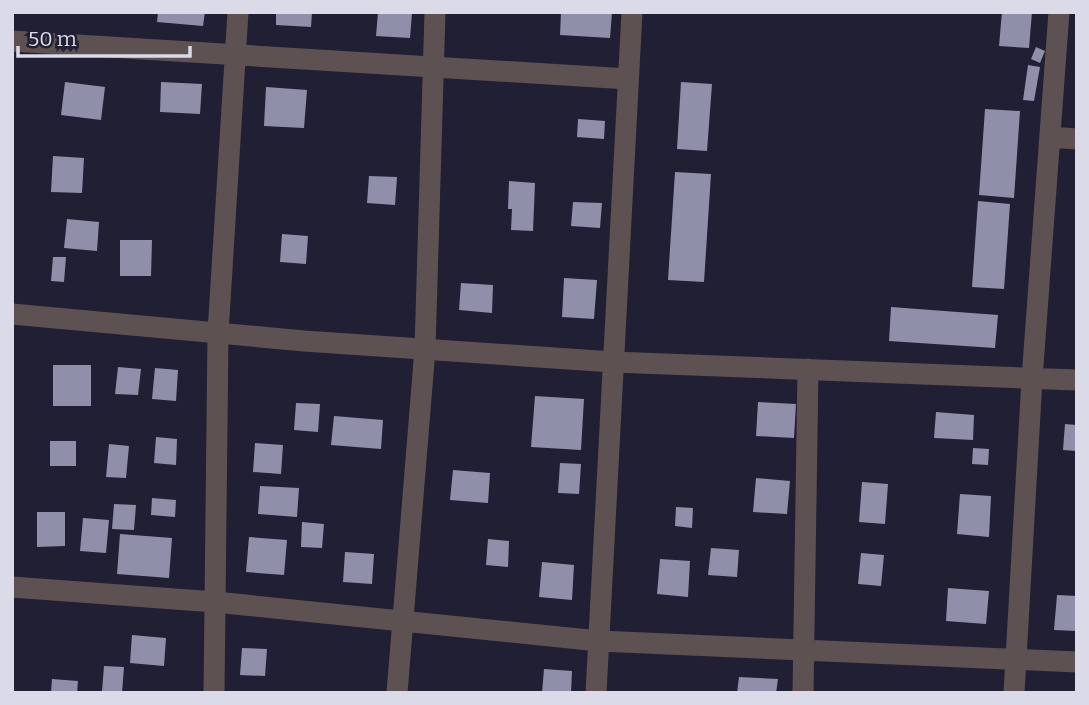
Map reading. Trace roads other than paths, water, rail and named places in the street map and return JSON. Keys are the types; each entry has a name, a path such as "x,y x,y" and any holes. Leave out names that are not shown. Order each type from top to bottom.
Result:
{"street":[{"path":"214,693 218,333 238,12"},
{"path":"397,693 425,349 435,12"},
{"path":"596,693 632,12"},
{"path":"1014,693 1032,379 1059,12"},
{"path":"12,41 628,79"},
{"path":"1050,137 1077,139"},
{"path":"12,314 218,333 613,362 1077,380"},
{"path":"803,693 808,369"},
{"path":"12,587 215,602 599,640 1077,662"}]}
